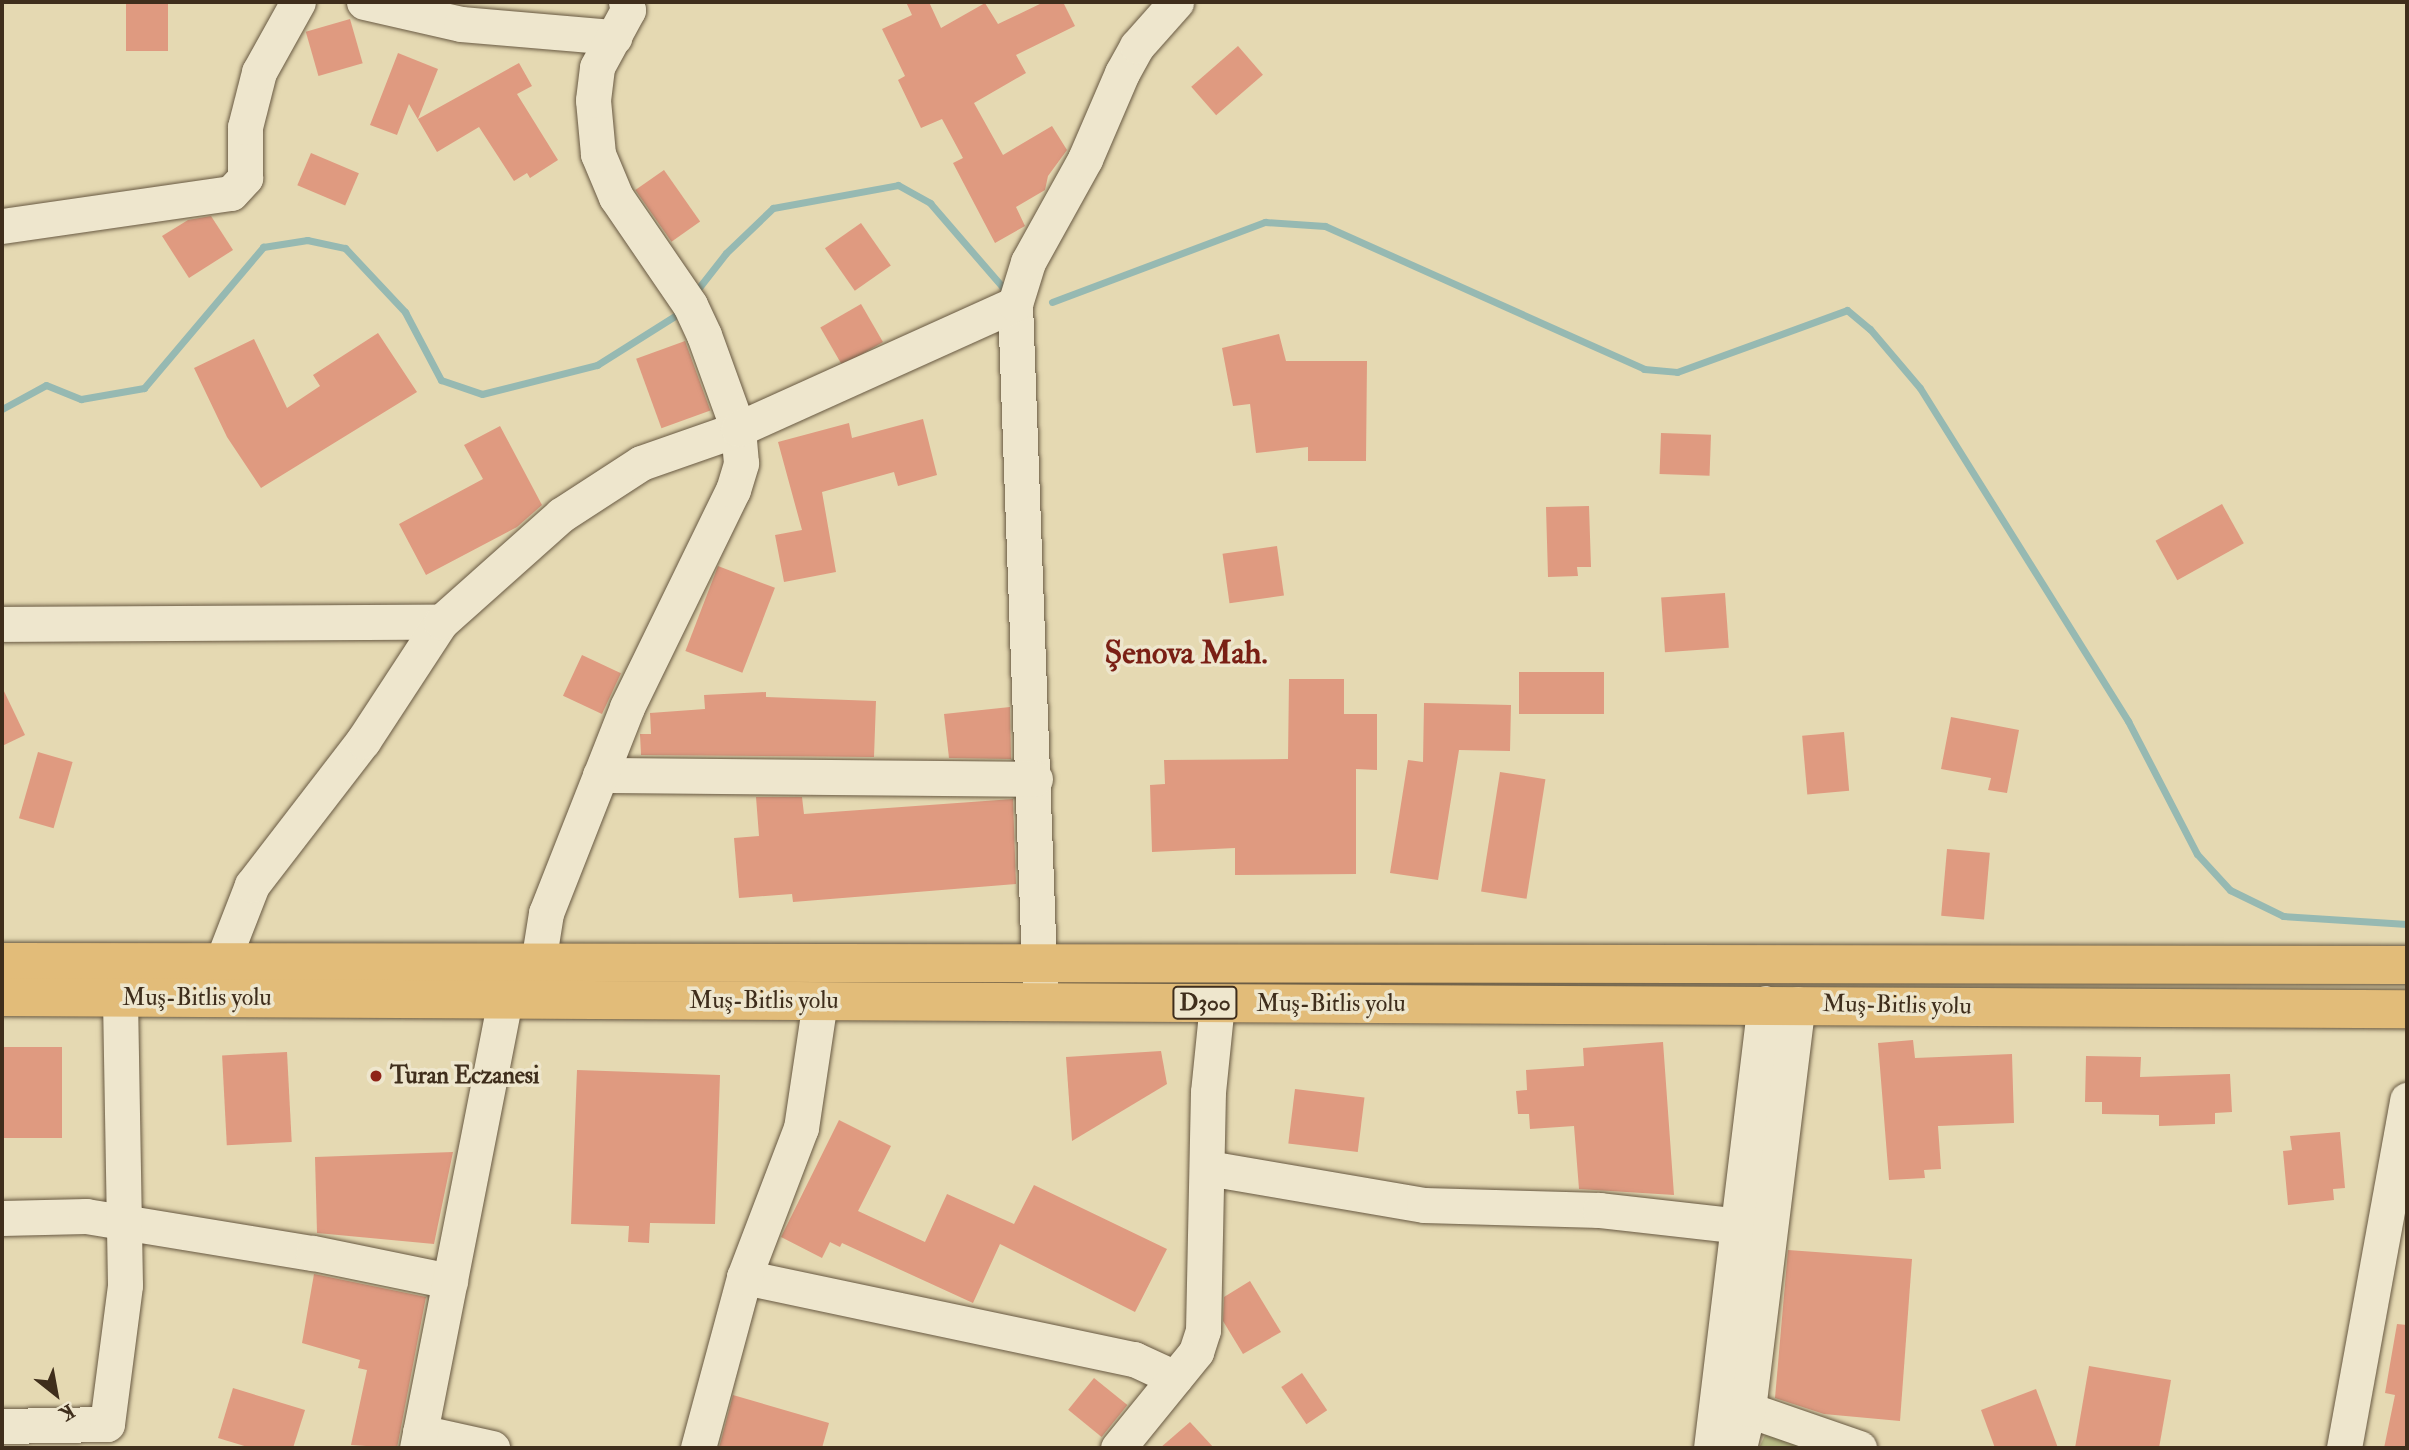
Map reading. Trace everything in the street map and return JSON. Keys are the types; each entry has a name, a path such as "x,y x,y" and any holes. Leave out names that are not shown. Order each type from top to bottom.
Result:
{"highway":[{"name":"Muş-Bitlis yolu","path":"2,962 505,1000 2407,1009"},
{"name":"Muş-Bitlis yolu","path":"2,997 120,998 219,980 538,962 2407,965"},
{"path":"1274,964 1275,1004"},
{"path":"1371,964 1374,1004"}],"street":[{"path":"2,226 231,192 245,178 245,127 259,72 298,2"},
{"path":"364,2 461,24 614,37"},
{"path":"538,962 547,913 626,707 733,490 741,463 738,429 690,305 616,197 598,154 593,100 597,67 628,10 626,2"},
{"path":"1040,1003 1035,779 1015,304 1028,262 1085,159 1122,73 1137,46 1175,2"},
{"path":"219,980 252,885 363,741 441,622 561,515 614,478 641,463 738,429 1015,304"},
{"path":"2,624 441,622"},
{"path":"600,775 1035,779"},
{"path":"2,1426 107,1424 125,1285 120,998"},
{"path":"492,1448 418,1440 505,1000"},
{"path":"698,1448 744,1277 801,1128 820,1002"},
{"path":"1118,1448 1196,1352 1203,1330 1208,1091 1217,1003"},
{"path":"1738,1448 1734,1404 1740,1226 1782,1004"},
{"path":"1711,1448 1734,1404 1782,1004"},
{"path":"2344,1448 2392,1270 2407,1100"},
{"path":"1208,1168 1424,1205 1600,1210 1740,1226"},
{"path":"2,1219 86,1216 313,1253 450,1281"},
{"path":"744,1277 1134,1359 1175,1378"},
{"path":"1734,1404 1859,1448"}],"green space":[{"path":"1767,1431 1822,1448 1759,1448"}],"building":[{"path":"126,2 168,2 168,51 126,51"},
{"path":"906,2 929,2 941,28 985,3 998,24 1044,2 1063,2 1075,26 1016,55 1026,73 974,103 1003,155 1052,126 1067,150 1048,176 1045,190 1016,207 1025,226 995,243 953,163 963,158 942,119 921,128 898,80 905,76 882,29 912,15"},
{"path":"350,19 363,63 318,76 306,32"},
{"path":"1238,46 1263,75 1216,115 1191,87"},
{"path":"398,53 438,69 418,119 519,63 532,86 517,94 558,160 530,178 527,173 514,181 479,127 437,152 409,104 397,135 370,125"},
{"path":"311,153 359,173 345,206 297,185"},
{"path":"664,170 700,222 671,242 635,190"},
{"path":"211,216 233,250 189,278 162,236 188,220"},
{"path":"861,223 891,266 855,291 825,248"},
{"path":"861,304 883,342 842,366 820,328"},
{"path":"378,333 417,392 261,488 227,437 194,368 254,339 287,408 320,386 313,375"},
{"path":"1279,334 1286,361 1367,361 1366,461 1308,461 1308,447 1256,453 1250,404 1233,406 1222,348"},
{"path":"685,341 710,411 661,428 636,359"},
{"path":"923,419 937,475 898,486 894,472 822,492 836,572 784,582 775,535 802,530 778,442 849,423 852,438"},
{"path":"500,426 542,505 517,527 426,575 399,524 483,479 464,445"},
{"path":"1661,433 1711,435 1710,476 1660,474"},
{"path":"2222,504 2244,543 2177,580 2156,541"},
{"path":"1589,506 1591,567 1577,567 1578,576 1548,577 1546,507"},
{"path":"1277,546 1284,596 1229,603 1223,554"},
{"path":"718,566 775,588 742,673 685,651"},
{"path":"1725,593 1729,648 1665,652 1661,597"},
{"path":"582,655 621,673 602,714 563,696"},
{"path":"1519,672 1604,672 1604,714 1519,714"},
{"path":"1289,679 1344,679 1344,714 1377,714 1377,770 1356,769 1356,874 1235,875 1235,848 1152,852 1150,785 1165,784 1164,760 1288,759"},
{"path":"2,687 25,735 2,746"},
{"path":"766,692 766,697 876,701 874,757 641,755 640,734 651,734 650,713 705,709 704,695"},
{"path":"1424,703 1511,705 1510,751 1459,750 1438,880 1390,873 1408,760 1423,762"},
{"path":"1010,707 1011,759 949,758 944,714"},
{"path":"1951,717 2019,730 2007,793 1988,790 1991,778 1941,769"},
{"path":"1844,732 1849,791 1807,794 1802,736"},
{"path":"38,752 73,762 54,828 19,818"},
{"path":"1500,772 1545,779 1527,899 1481,892"},
{"path":"756,797 802,797 804,814 1013,799 1016,884 793,902 792,894 739,898 734,838 759,836"},
{"path":"1947,849 1990,853 1984,919 1941,916"},
{"path":"1913,1040 1915,1058 2012,1054 2014,1123 1938,1126 1941,1169 1924,1170 1925,1178 1889,1180 1878,1043"},
{"path":"1663,1042 1674,1195 1579,1189 1574,1126 1530,1129 1529,1114 1518,1114 1516,1091 1527,1090 1526,1070 1584,1066 1583,1048"},
{"path":"2,1047 62,1047 62,1138 2,1138"},
{"path":"1161,1051 1167,1084 1072,1141 1066,1057"},
{"path":"287,1052 292,1142 227,1145 222,1055"},
{"path":"2086,1056 2141,1057 2140,1077 2230,1074 2232,1112 2215,1113 2215,1124 2159,1126 2159,1115 2102,1114 2102,1102 2085,1102"},
{"path":"577,1070 720,1075 715,1224 650,1223 649,1243 628,1242 629,1226 571,1224"},
{"path":"1295,1089 1364,1098 1358,1152 1288,1144"},
{"path":"839,1120 891,1146 858,1211 925,1242 947,1194 1014,1224 1034,1185 1167,1249 1135,1312 1000,1244 973,1303 842,1243 840,1247 830,1242 822,1258 781,1237"},
{"path":"2340,1132 2345,1188 2333,1189 2334,1200 2288,1205 2283,1151 2292,1150 2290,1136"},
{"path":"453,1152 434,1244 317,1233 315,1157"},
{"path":"1788,1250 1912,1259 1900,1421 1824,1414 1775,1398"},
{"path":"314,1274 426,1297 397,1448 351,1445 367,1370 358,1368 360,1360 302,1343"},
{"path":"1250,1281 1281,1332 1243,1354 1223,1321 1224,1297"},
{"path":"2397,1324 2407,1325 2407,1448 2384,1448 2395,1395 2385,1393"},
{"path":"2089,1366 2171,1380 2159,1448 2075,1448"},
{"path":"1302,1373 1327,1410 1306,1424 1281,1387"},
{"path":"1094,1378 1127,1405 1102,1437 1068,1410"},
{"path":"233,1388 305,1410 293,1448 251,1448 218,1438"},
{"path":"2036,1389 2058,1448 1995,1448 1981,1410"},
{"path":"733,1395 829,1423 822,1448 719,1448"},
{"path":"1190,1422 1214,1448 1160,1448"}],"waterway":[{"path":"694,294 726,253 773,208 898,185 930,203 1006,291"},
{"path":"1052,302 1265,222 1325,226 1644,369 1677,372 1847,310 1870,329 1920,388 2128,721 2197,854 2230,890 2283,916 2407,924"},
{"path":"2,409 46,385 81,399 144,388 263,247 307,240 345,248 405,312 441,380 482,394 597,365 681,312"}],"place":[{"name":"Turan Eczanesi","path":"376,1076"}],"district":[{"name":"Şenova Mah.","path":"1186,653"}]}
